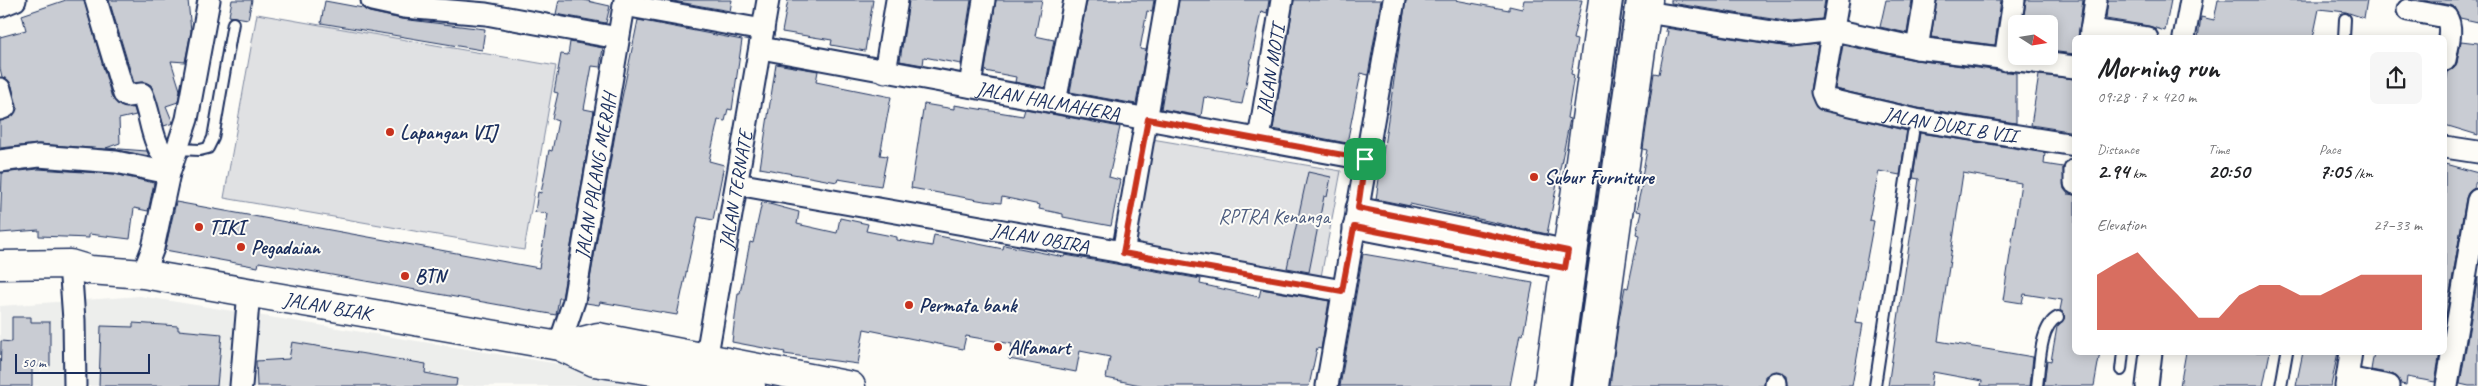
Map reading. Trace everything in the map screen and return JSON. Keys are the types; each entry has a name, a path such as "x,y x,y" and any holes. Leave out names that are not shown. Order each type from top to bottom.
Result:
{"main road":[{"path":"1548,386 1603,0"},
{"path":"1594,386 1642,4"},
{"name":"JALAN BIAK","path":"0,264 144,274 561,346 594,362 704,374 851,386"},
{"name":"JALAN BIAK","path":"0,283 77,270"},
{"path":"1539,386 1555,336"},
{"name":"JALAN BIAK","path":"704,374 751,386"}],"street":[{"path":"0,6 15,0"},
{"path":"96,0 124,94 127,96 142,94 151,133 165,158 173,162"},
{"path":"144,274 173,162 187,119 209,0"},
{"path":"372,0 404,4 507,9 618,38"},
{"name":"JALAN TERNATE","path":"704,374 768,0"},
{"path":"885,72 897,0"},
{"path":"970,86 984,0"},
{"path":"1055,102 1075,0"},
{"path":"1123,253 1148,119 1167,0"},
{"name":"JALAN MOTI","path":"1259,139 1282,0"},
{"path":"1327,386 1394,0"},
{"path":"1834,30 1838,0"},
{"path":"1917,48 1925,0"},
{"path":"2005,60 2014,0"},
{"path":"2096,0 2091,34 2105,35"},
{"path":"2185,35 2191,0"},
{"name":"JALAN PALANG MERAH","path":"561,346 574,300 624,2 762,39"},
{"path":"1642,4 1791,35 1834,30 1917,48 2072,67"},
{"path":"2408,10 2446,17 2449,22 2447,46"},
{"name":"JALAN DURI B VII","path":"1834,30 1822,92 1825,99 1916,120 2072,145"},
{"name":"JALAN HALMAHERA","path":"762,39 885,72 1365,159"},
{"path":"0,89 5,107 0,109"},
{"path":"2447,147 2478,152"},
{"path":"0,161 38,156 116,162 173,162"},
{"name":"JALAN OBIRA","path":"737,184 1342,291"},
{"path":"2447,386 2478,200"},
{"path":"1356,218 1566,260"},
{"path":"75,386 74,320 77,270"},
{"path":"241,386 248,292"},
{"path":"2147,386 2151,355"},
{"path":"2350,355 2346,382 2382,385"}],"lane":[{"path":"1564,386 1617,0"},
{"path":"1577,386 1642,4"},
{"path":"2344,19 2344,35"},
{"path":"173,162 208,148 214,138 233,23"},
{"path":"1875,386 1913,133"},
{"path":"2037,386 2046,329 2051,321 2058,317"},
{"path":"2121,370 2123,355"},
{"path":"2281,386 2286,355"}],"shaded area":[{"path":"140,296 694,386 0,386 0,306"}],"green space":[{"name":"Lapangan VIJ","path":"257,14 556,66 524,250 224,198"},
{"name":"RPTRA Kenanga","path":"1152,139 1341,171 1320,282 1135,245"}],"building":[{"path":"66,0 84,0 112,98 120,106 134,108 136,115 119,119 120,143 106,148 147,151 149,156 117,150 39,144 0,148 0,121 10,118 17,109 12,86 8,80 2,77 0,68 0,37 26,30 22,15"},
{"path":"109,0 188,0 191,31 185,62 171,61 180,90 178,102 166,106 173,123 164,126 151,85 145,82 134,83"},
{"path":"232,0 252,0 248,19 229,16"},
{"path":"559,0 583,0 610,6 606,23 556,14"},
{"path":"667,0 732,0 730,11"},
{"path":"788,0 873,0 865,51 831,45 832,40 782,32"},
{"path":"909,0 971,0 961,64 924,57 923,65 900,61"},
{"path":"996,0 1042,0 1035,36 1054,40 1045,88 1015,82 1016,77 985,71"},
{"path":"1087,0 1154,0 1152,12 1147,11 1140,49 1146,50 1136,104 1070,92"},
{"path":"1179,0 1269,0 1267,13 1261,11 1242,104 1204,97 1201,116 1161,109"},
{"path":"1294,0 1381,0 1368,75 1361,73 1347,143 1273,129"},
{"path":"1406,0 1455,0 1509,10 1509,6 1522,9 1524,0 1582,0 1573,39 1577,40 1571,74 1574,75 1567,118 1570,119 1547,234 1410,204 1410,206 1376,199"},
{"path":"1671,0 1825,0 1822,19 1791,22 1671,3"},
{"path":"1886,0 1912,0 1907,33 1880,27"},
{"path":"1937,0 2001,0 1995,45 1931,37"},
{"path":"2026,0 2083,0 2078,35 2072,35 2072,54 2058,52 2058,15 2024,15"},
{"path":"2108,0 2171,0 2165,31 2149,26 2106,19"},
{"path":"2218,0 2367,0 2364,18 2346,12 2319,9 2314,35 2198,35 2201,17 2214,20"},
{"path":"2423,0 2478,0 2478,22 2460,18 2454,7 2449,5"},
{"path":"325,1 363,8 369,12 401,19 485,29 482,50 321,23"},
{"path":"638,20 742,40 732,110 728,109 725,121 718,120 709,161 724,165 713,220 698,217 677,315 600,302 599,305 586,303 618,117"},
{"path":"1666,28 1789,47 1818,44 1810,90 1817,108 1907,131 1900,175 1879,171 1869,220 1874,221 1855,323 1863,324 1852,386 1788,386 1787,376 1776,371 1765,376 1764,386 1610,386 1625,287 1628,288 1639,235 1636,234 1641,212 1636,211 1644,176 1642,176 1647,150 1643,149 1654,73 1659,74 1668,31 1665,31"},
{"path":"2461,41 2478,43 2478,135 2447,126 2447,77 2448,72 2457,63"},
{"path":"570,42 603,48 600,67 592,66 584,109 594,111 562,298 559,298 556,315 259,262 258,267 165,250 176,202 539,268 548,214 535,212 538,192 541,193 549,150 552,151 558,121 552,119 558,93 554,92 561,54 568,55"},
{"path":"1843,45 1915,60 2016,73 2016,123 1918,108 1835,89"},
{"path":"776,64 818,71 816,82 891,97 880,155 887,156 881,186 838,179 837,182 760,168"},
{"path":"2039,75 2072,79 2072,132 2031,125"},
{"path":"924,104 954,109 954,105 1023,116 1025,109 1120,127 1109,177 1120,180 1111,226 1063,217 1063,214 1039,209 1040,205 1002,197 1001,203 911,188"},
{"path":"1920,133 2045,153 2044,164 2063,167 2064,189 2068,194 2072,195 2072,355 2099,355 2094,386 2044,386 2047,360 2051,361 2057,327 2064,319 2064,313 2060,310 2062,300 2024,294 2022,303 2003,300 2021,183 1963,173 1938,341 2033,357 2030,386 1981,386 1982,381 1933,372 1931,386 1888,386 1919,179 1913,178"},
{"path":"2447,165 2478,173 2474,188 2466,198 2447,310"},
{"path":"38,169 114,174 154,183 148,211 134,208 130,239 89,234 89,238 39,236 39,230 0,233 2,173"},
{"path":"1308,172 1331,177 1327,197 1324,196 1309,272 1287,268"},
{"path":"762,202 799,212 797,224 837,233 840,218 868,224 866,231 897,237 897,240 932,246 934,235 1003,249 1004,245 1064,257 1065,255 1201,279 1200,284 1259,297 1261,289 1329,301 1321,349 1317,348 1309,386 1145,386 1106,378 1110,357 1080,351 1076,372 1009,359 1012,344 966,336 963,349 864,329 858,364 784,354 785,352 732,342 738,293 740,293 750,242 753,243"},
{"path":"1363,254 1533,283 1523,335 1520,334 1510,386 1340,386"},
{"path":"2478,276 2478,386 2469,386 2460,384"},
{"path":"12,317 31,317 31,322 50,322 50,366 32,366 32,386 0,386 1,341 12,342"},
{"path":"133,323 178,326 178,330 222,334 217,386 99,386 101,326 133,327"},
{"path":"292,342 426,364 425,373 457,379 456,386 257,386 256,361 289,359"},
{"path":"2185,355 2269,355 2263,386 2180,386"},
{"path":"2302,355 2337,355 2331,386 2296,386"},
{"path":"2374,355 2440,355 2435,382 2407,377 2406,385 2401,384 2397,377 2392,374 2371,370"}],"place":[{"name":"Lapangan VIJ","path":"390,132"},
{"name":"Subur Furniture","path":"1534,177"},
{"name":"TIKI","path":"199,227"},
{"name":"Pegadaian","path":"241,247"},
{"name":"BTN","path":"405,276"},
{"name":"Permata bank","path":"909,305"},
{"name":"Alfamart","path":"998,347"}],"route":[{"path":"1148,119 1365,159 1358,208 1568,251 1565,268 1354,227 1342,291 1123,253 1148,119"}]}
